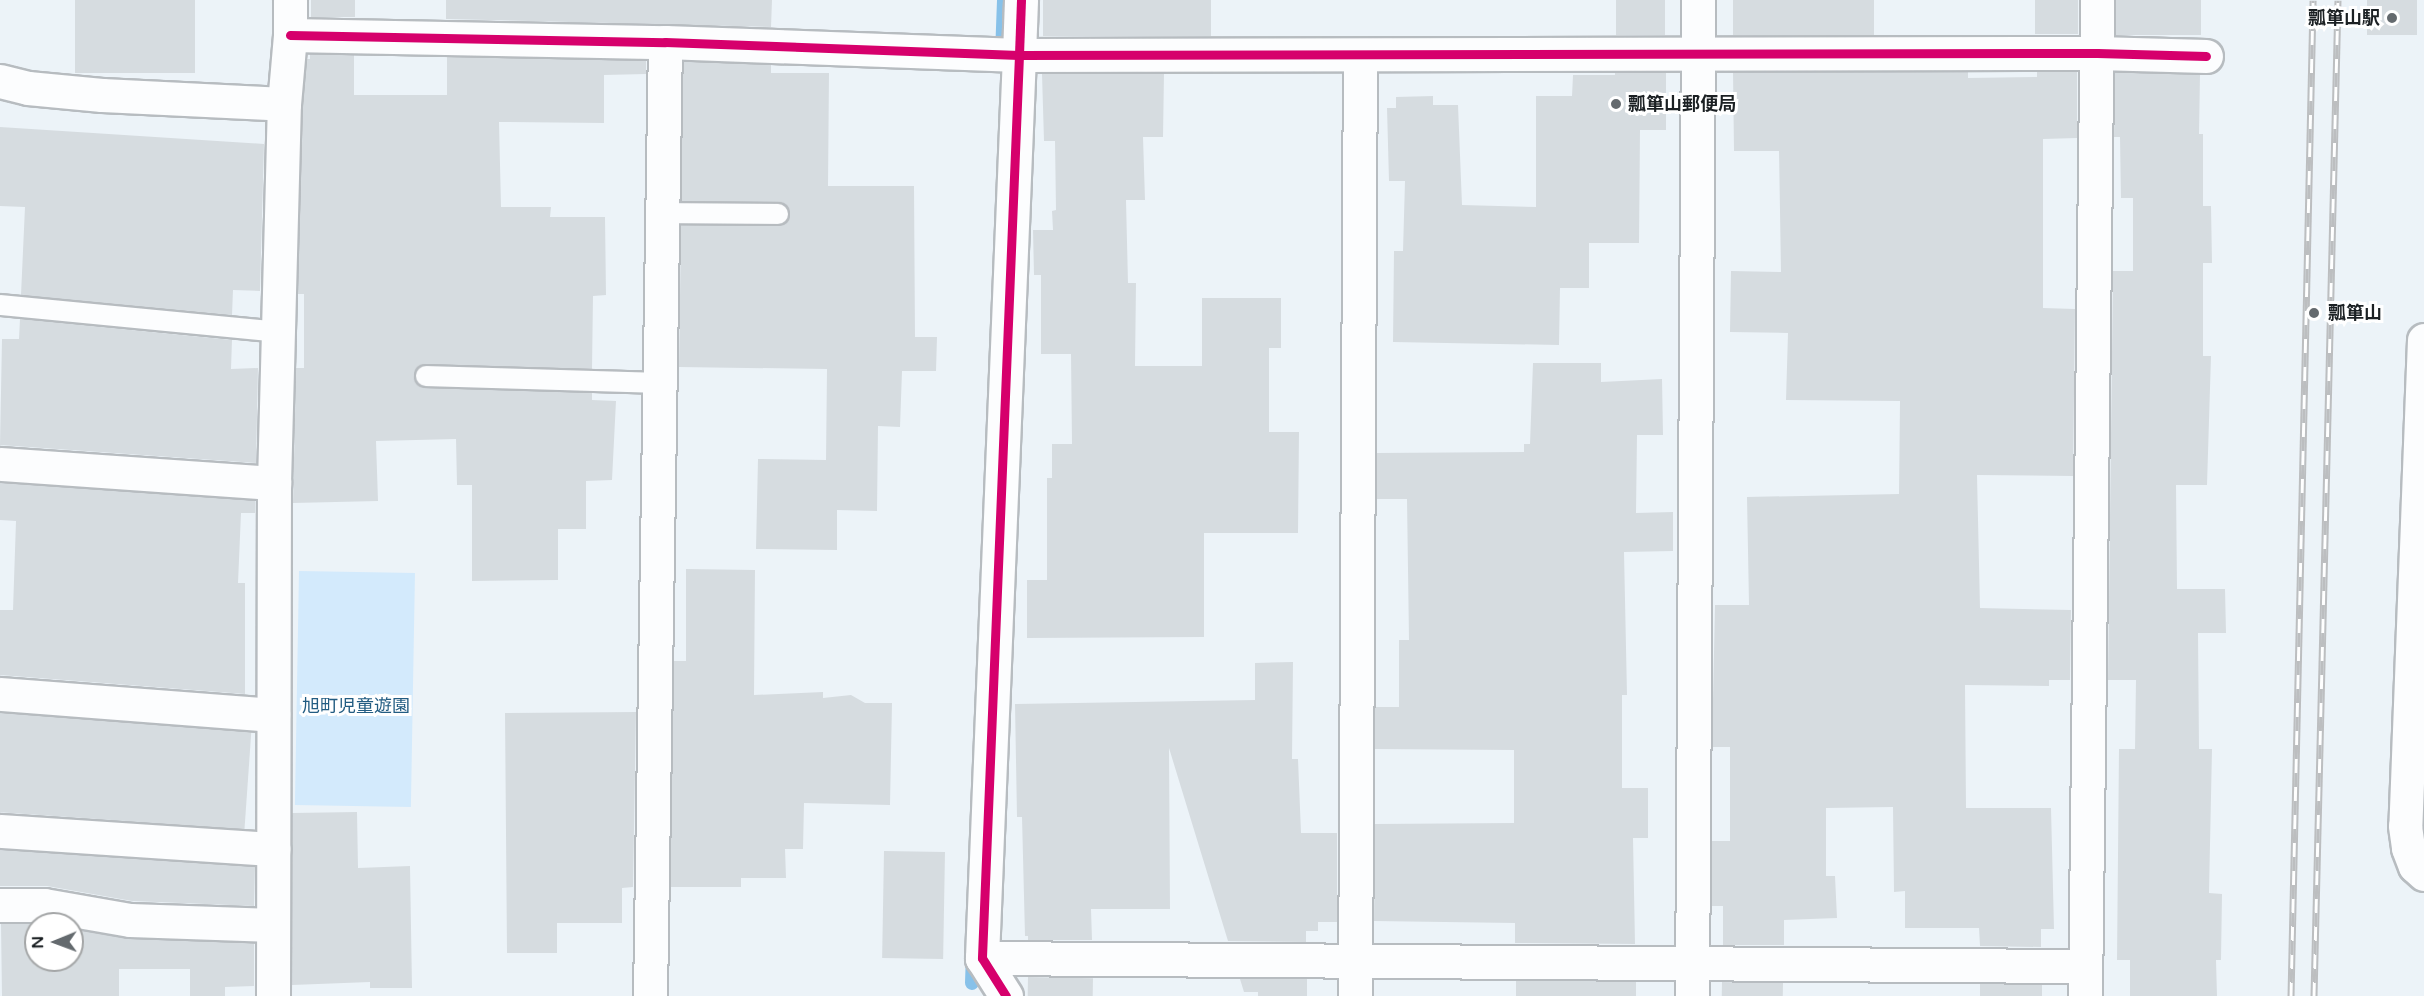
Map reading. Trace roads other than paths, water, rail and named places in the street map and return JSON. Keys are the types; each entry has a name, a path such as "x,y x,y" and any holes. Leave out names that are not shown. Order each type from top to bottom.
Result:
{"street":[{"path":"273,996 274,483 284,104 290,34 290,0"},
{"path":"1006,996 982,958 1021,0"},
{"path":"1692,996 1698,0"},
{"path":"982,958 1692,964 2085,981 2097,0"},
{"path":"290,34 665,42 1019,55 1698,56 2097,53 2206,56"},
{"path":"650,996 665,42"},
{"path":"1355,996 1360,55"},
{"path":"0,81 28,88 102,95 284,104"},
{"path":"2420,870 2408,848 2405,826 2424,340"},
{"path":"0,464 274,483"},
{"path":"0,694 273,715"},
{"path":"0,831 273,849"},
{"path":"0,905 44,905 130,921 273,925"}],"lane":[{"path":"662,213 778,214"},
{"path":"0,305 278,332"},
{"path":"426,375 660,383"}],"waterway":[{"path":"1002,55 1004,0"},
{"path":"972,983 973,956"}],"railway":[{"path":"2291,996 2313,0"},
{"path":"2314,996 2338,0"}],"place":[{"name":"瓢箪山駅","path":"2392,18"},
{"name":"瓢箪山郵便局","path":"1616,104"},
{"name":"瓢箪山","path":"2314,313"}],"park label":[{"name":"旭町児童遊園","path":"356,706"}]}
